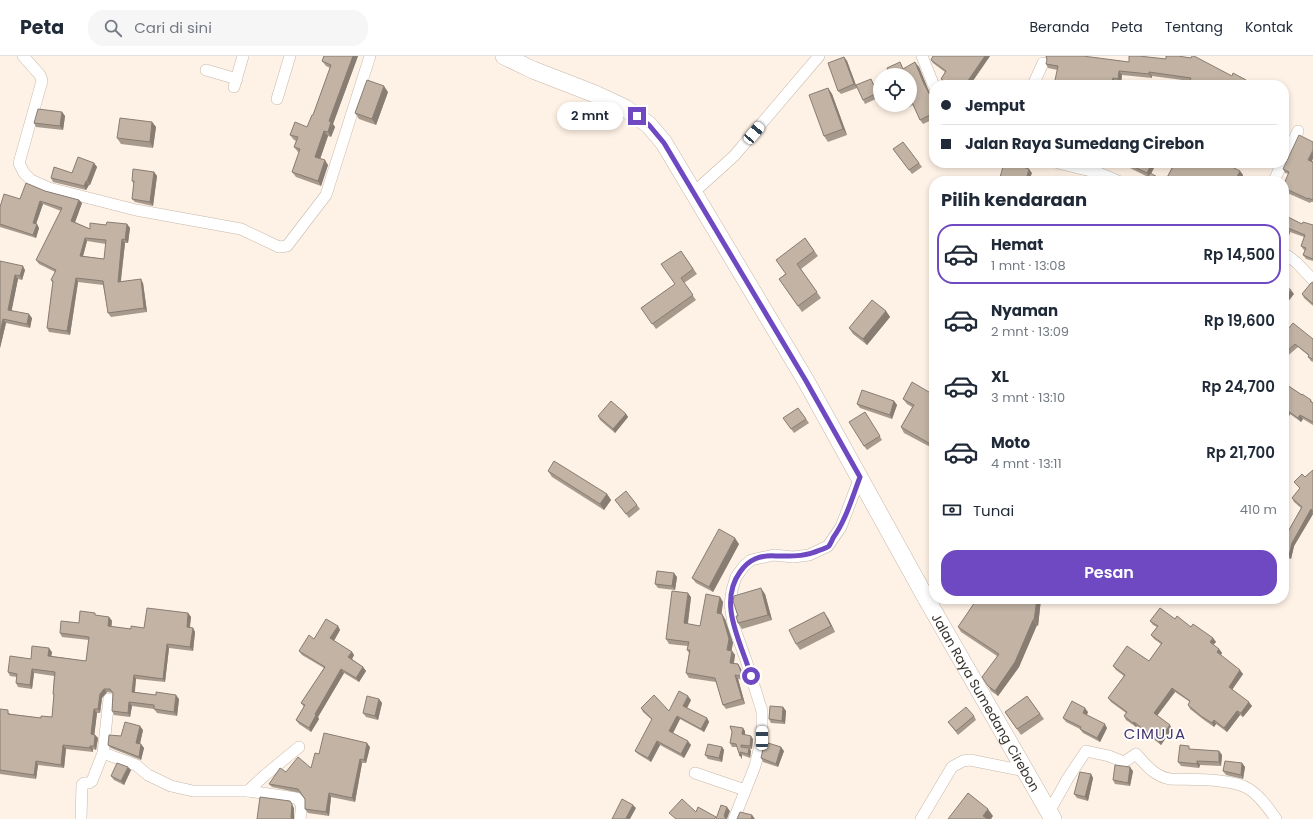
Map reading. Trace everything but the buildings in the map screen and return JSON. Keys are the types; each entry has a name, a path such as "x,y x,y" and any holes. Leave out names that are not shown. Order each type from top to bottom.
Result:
{"highway":[{"name":"Jalan Raya Sumedang Cirebon","path":"504,56 532,70 595,94 625,108 649,125 664,143 806,381 929,603"},
{"name":"Jalan Raya Sumedang Cirebon","path":"929,604 1051,816"}],"street":[{"path":"22,56 40,75 42,81 19,163 24,174 31,180 49,188 136,210 241,229 279,247 287,246 326,195 370,56"},
{"path":"206,70 235,83 243,56"},
{"path":"276,99 290,56"},
{"path":"693,193 734,156 820,56"},
{"path":"922,56 932,80"},
{"path":"1035,80 1043,63"},
{"path":"1289,150 1298,131"},
{"path":"1078,168 1106,176"},
{"path":"1289,257 1313,280"},
{"path":"734,819 755,766 762,738 762,711 733,624 730,604 736,577 744,566 751,560 774,556 793,557 808,555 828,546 841,527 860,477"},
{"path":"81,819 82,785 92,781 103,753 109,699"},
{"path":"248,791 299,747"},
{"path":"1051,816 1068,778 1086,751 1109,756 1124,762 1136,754 1152,772 1161,777 1170,779 1228,782 1240,785 1256,795 1276,819"},
{"path":"103,753 136,765 148,775 171,786 192,791 248,791 296,798 300,801 302,806 300,819"},
{"path":"921,819 952,767 963,760 970,760 1025,771"},
{"path":"695,773 746,790"}],"district":[{"name":"CIMUJA","path":"1155,734"}],"route":[{"path":"637,116 649,125 664,143 693,193 731,253 860,477 841,527 828,546 808,555 793,557 774,556 751,560 744,566 736,577 730,604 733,624 751,676"}]}
